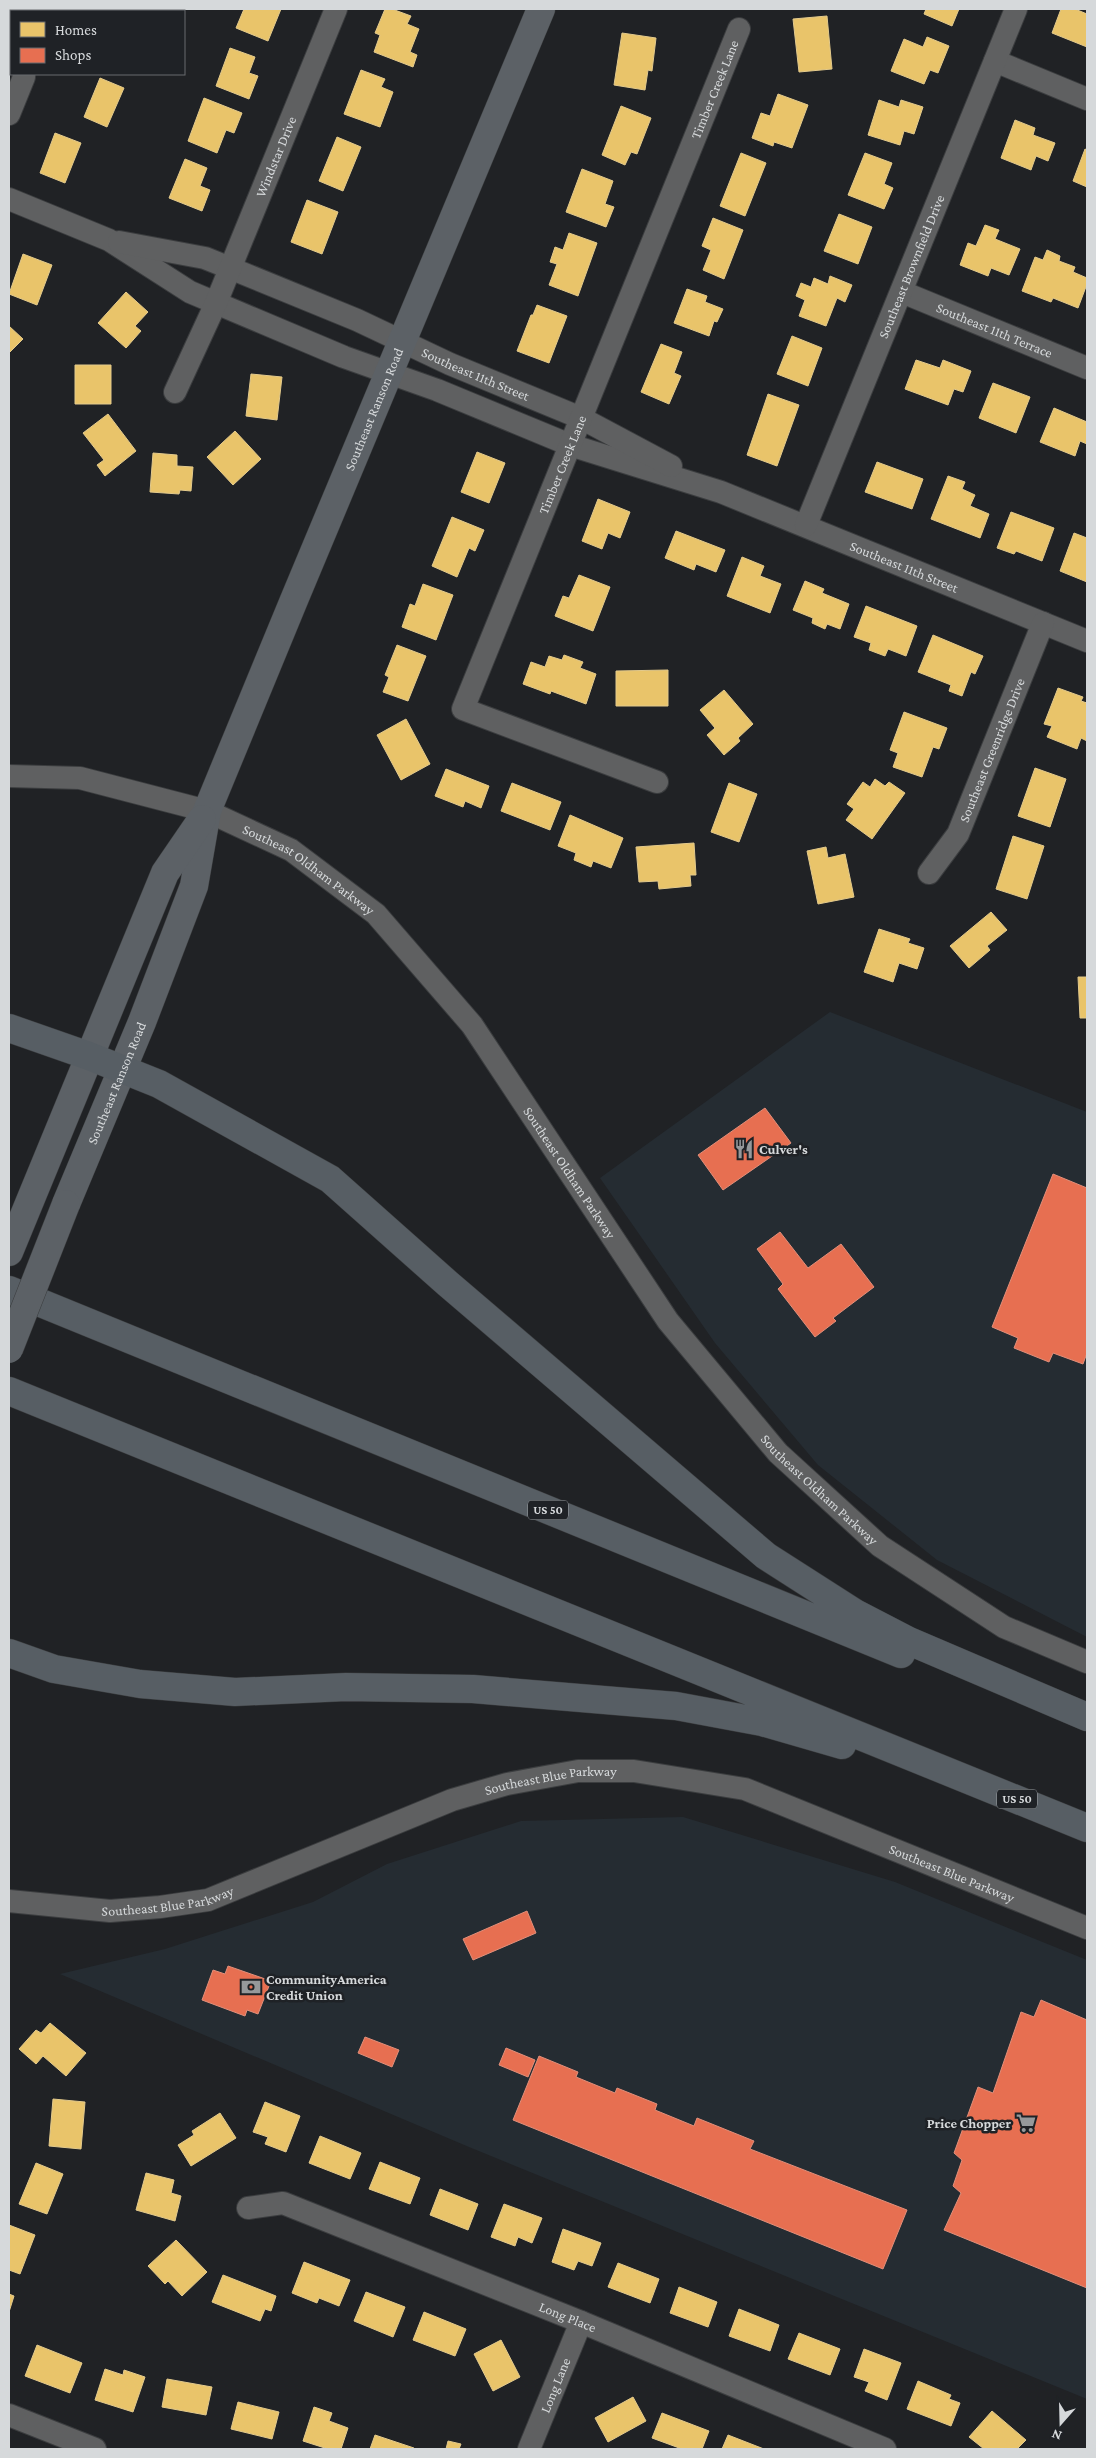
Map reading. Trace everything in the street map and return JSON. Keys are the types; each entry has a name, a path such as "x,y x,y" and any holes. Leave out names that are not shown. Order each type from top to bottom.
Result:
{"highway":[{"path":"9,1028 122,1068 159,1084 330,1179 766,1556 855,1613 909,1641 1087,1716"},
{"name":"US 50","path":"9,1290 1087,1730"},
{"name":"US 50","path":"9,1391 1087,1828"},
{"path":"9,1653 54,1669 140,1684 235,1692 346,1687 473,1689 676,1706 779,1726 830,1741 919,1774 947,1770"}],"main road":[{"name":"Southeast Ranson Road","path":"9,1252 165,873 207,811 541,9"},
{"name":"Southeast Ranson Road","path":"9,1348 194,886 207,811"}],"street":[{"name":"Windstar Drive","path":"175,392 216,303 336,9"},
{"name":"Southeast Brownfield Drive","path":"806,525 1016,9"},
{"name":"Timber Creek Lane","path":"657,782 463,709 739,29"},
{"path":"995,61 1087,99"},
{"path":"9,114 24,77"},
{"name":"Southeast 11th Street","path":"9,199 109,240 190,292 216,303 570,445 721,492 1087,641"},
{"name":"Southeast 11th Street","path":"109,240 205,258 357,320 450,364 580,418 721,492"},
{"name":"Southeast 11th Terrace","path":"902,292 1087,368"},
{"name":"Southeast Greenridge Drive","path":"929,873 958,834 1043,623"},
{"name":"Southeast Oldham Parkway","path":"9,776 80,778 207,811 291,850 376,914 472,1025 668,1321 778,1453 880,1546 1004,1627 1087,1662"},
{"name":"Southeast Blue Parkway","path":"9,1901 110,1911 160,1907 208,1900 452,1800 507,1784 578,1770 634,1771 688,1778 745,1789 1087,1928"},
{"name":"Long Place","path":"248,2208 283,2203 580,2322 885,2449"},
{"name":"Long Lane","path":"529,2449 580,2322"},
{"path":"9,2415 95,2449"}],"shaded area":[{"path":"830,1012 1087,1112 1087,1637 937,1560 818,1465 715,1343 600,1178"},
{"path":"683,1817 895,1882 1087,1960 1087,2399 469,2147 60,1974 165,1949 313,1902 387,1864 521,1821"}],"building: Homes":[{"path":"244,9 281,9 268,41 236,28"},
{"path":"385,9 392,9 411,16 407,24 419,29 410,52 417,55 413,67 374,52 380,35 375,33"},
{"path":"926,9 959,9 952,26 924,14"},
{"path":"1061,9 1075,9 1087,14 1087,47 1052,33"},
{"path":"827,16 832,69 799,72 793,19"},
{"path":"622,33 656,38 652,71 648,70 645,90 614,85"},
{"path":"927,37 949,46 938,73 930,70 924,84 891,71 904,39 923,47"},
{"path":"230,48 255,57 249,73 258,76 249,99 216,86"},
{"path":"361,70 385,79 381,87 393,92 380,127 344,114"},
{"path":"100,78 124,88 107,127 84,117"},
{"path":"778,94 808,105 792,148 774,142 773,146 752,138 761,113 770,116"},
{"path":"204,98 242,113 234,133 226,130 217,153 188,141"},
{"path":"879,100 899,107 901,100 923,107 914,134 904,131 900,145 868,135"},
{"path":"621,106 651,118 637,154 631,152 625,165 602,155"},
{"path":"1015,120 1035,128 1033,135 1055,143 1048,161 1036,156 1031,170 1001,158"},
{"path":"55,133 81,143 65,183 40,173"},
{"path":"337,137 361,147 343,191 319,181"},
{"path":"1085,149 1087,150 1087,187 1073,181"},
{"path":"741,153 766,163 745,216 720,206"},
{"path":"865,153 892,163 884,184 893,188 884,209 848,195"},
{"path":"185,159 207,168 200,186 210,190 202,211 169,198"},
{"path":"582,169 613,181 605,204 614,207 606,227 566,212"},
{"path":"307,200 338,212 322,254 291,242"},
{"path":"839,214 872,227 858,264 824,251"},
{"path":"713,218 743,230 724,279 703,270 711,250 702,246"},
{"path":"985,225 999,230 995,239 1020,249 1009,275 991,268 988,276 960,265 968,243 976,246"},
{"path":"569,233 597,243 578,296 549,285 557,264 550,262 555,247 563,250"},
{"path":"1047,250 1060,256 1059,261 1075,267 1073,272 1087,278 1087,284 1078,308 1053,298 1051,302 1022,291 1035,257 1043,260"},
{"path":"23,254 52,265 37,305 9,294"},
{"path":"830,276 852,285 845,302 837,298 826,326 799,316 805,300 796,296 801,283 811,287 814,278 828,284"},
{"path":"687,289 707,296 705,302 723,309 717,322 714,321 709,336 674,323"},
{"path":"126,292 148,312 135,326 141,331 126,348 98,323"},
{"path":"537,305 567,316 549,363 517,351 531,315 533,315"},
{"path":"9,326 23,339 9,353"},
{"path":"792,336 822,348 808,386 777,374"},
{"path":"661,344 682,352 674,373 681,376 669,404 641,392"},
{"path":"916,360 940,368 943,360 971,371 963,392 954,389 948,405 905,389"},
{"path":"75,365 111,365 111,404 75,404"},
{"path":"251,374 282,377 277,420 246,416"},
{"path":"993,383 1030,397 1016,433 979,418"},
{"path":"768,394 799,405 777,466 747,455"},
{"path":"1054,408 1087,422 1087,444 1080,441 1075,456 1040,442"},
{"path":"108,414 136,451 105,476 97,465 104,460 83,433"},
{"path":"235,431 261,459 233,485 207,457"},
{"path":"477,452 505,463 489,503 461,492"},
{"path":"153,453 177,455 177,466 193,467 191,491 180,490 179,494 150,492"},
{"path":"877,462 923,479 912,509 865,492"},
{"path":"948,476 965,482 962,489 975,495 970,506 989,514 980,538 931,519"},
{"path":"598,499 630,512 620,538 608,533 602,549 582,541"},
{"path":"1011,512 1054,528 1042,561 1016,551 1014,554 997,548"},
{"path":"452,517 484,530 475,551 469,548 457,577 432,566"},
{"path":"676,531 725,550 716,572 696,564 694,570 665,558"},
{"path":"1074,533 1087,538 1087,582 1060,571"},
{"path":"742,557 764,566 760,576 781,584 770,613 727,596"},
{"path":"579,575 610,587 593,631 555,616 563,596 569,598"},
{"path":"805,581 824,589 822,593 849,604 840,629 827,624 825,629 812,623 813,618 793,610"},
{"path":"423,584 453,595 436,640 402,627 410,604 415,606"},
{"path":"866,606 917,626 906,656 888,649 885,656 869,650 871,643 854,637"},
{"path":"933,635 983,656 975,674 971,672 962,696 949,691 951,685 918,672"},
{"path":"397,645 426,656 408,701 383,692 389,677 385,675"},
{"path":"564,655 583,662 580,668 596,674 586,704 551,691 550,694 523,684 531,662 545,667 549,656 562,660"},
{"path":"668,670 668,706 616,706 616,671"},
{"path":"1058,688 1083,697 1081,701 1087,703 1087,741 1081,738 1077,749 1047,737 1052,726 1044,724"},
{"path":"724,690 753,724 738,738 740,741 724,755 707,735 715,728 700,710"},
{"path":"904,712 947,728 939,749 933,747 922,777 893,767 898,753 890,750"},
{"path":"406,719 430,764 401,780 377,735"},
{"path":"1035,768 1066,779 1050,827 1018,816"},
{"path":"446,769 489,786 481,808 465,801 463,807 435,796"},
{"path":"875,779 885,786 889,782 905,793 872,839 846,820 854,809 847,804 863,782 870,787"},
{"path":"512,783 561,802 550,830 501,811"},
{"path":"729,783 757,794 739,842 711,832"},
{"path":"570,815 623,838 611,868 593,861 591,867 574,860 576,853 558,846"},
{"path":"1013,836 1044,846 1027,899 996,889"},
{"path":"694,843 696,875 690,875 691,886 659,889 658,881 639,882 636,847"},
{"path":"826,847 828,858 845,854 854,897 818,904 807,851"},
{"path":"991,912 1007,930 987,946 990,950 969,968 950,946"},
{"path":"879,929 910,939 908,943 924,948 917,969 899,963 893,982 864,972"},
{"path":"1078,977 1087,977 1087,1018 1080,1018"},
{"path":"50,2023 86,2053 66,2076 43,2056 36,2064 19,2049 36,2030 41,2033"},
{"path":"53,2099 85,2102 81,2149 49,2146"},
{"path":"265,2102 300,2116 286,2152 265,2144 268,2137 253,2132"},
{"path":"220,2113 236,2138 191,2166 178,2145 194,2135 192,2131"},
{"path":"320,2136 361,2153 350,2179 309,2163"},
{"path":"380,2162 420,2178 410,2204 369,2189"},
{"path":"36,2163 63,2174 47,2214 19,2204"},
{"path":"146,2173 174,2180 171,2193 181,2196 175,2221 136,2210"},
{"path":"440,2189 478,2204 468,2230 430,2215"},
{"path":"504,2204 542,2218 532,2243 518,2237 515,2246 491,2237"},
{"path":"9,2225 35,2235 20,2274 9,2270"},
{"path":"563,2229 601,2243 592,2266 578,2261 574,2270 552,2262"},
{"path":"176,2240 207,2272 182,2296 168,2281 165,2284 148,2266"},
{"path":"304,2262 350,2280 339,2306 319,2298 317,2303 292,2293"},
{"path":"618,2263 659,2279 650,2303 608,2287"},
{"path":"223,2275 276,2296 271,2311 265,2309 260,2321 212,2302"},
{"path":"679,2287 717,2302 708,2327 670,2313"},
{"path":"366,2292 405,2307 393,2337 354,2321"},
{"path":"9,2294 14,2296 9,2312"},
{"path":"739,2309 779,2325 770,2351 729,2336"},
{"path":"424,2312 466,2329 455,2356 413,2340"},
{"path":"799,2333 840,2349 830,2375 788,2359"},
{"path":"501,2340 520,2377 493,2391 474,2354"},
{"path":"37,2345 82,2363 70,2393 25,2376"},
{"path":"864,2349 901,2363 887,2400 865,2391 869,2382 854,2377"},
{"path":"105,2369 123,2375 124,2370 145,2377 133,2412 95,2400"},
{"path":"167,2379 212,2387 206,2415 162,2407"},
{"path":"918,2381 951,2395 949,2399 960,2403 951,2426 907,2409"},
{"path":"633,2397 646,2421 608,2442 595,2418"},
{"path":"238,2402 279,2412 272,2439 231,2429"},
{"path":"314,2407 332,2413 329,2421 348,2428 341,2449 328,2449 303,2441"},
{"path":"992,2411 1026,2440 1017,2449 984,2449 969,2437"},
{"path":"662,2413 709,2431 702,2449 682,2449 652,2438"},
{"path":"375,2435 414,2448 370,2449"},
{"path":"728,2435 764,2449 722,2449"},
{"path":"448,2441 461,2444 459,2449 446,2449"}],"building: Shops":[{"name":"Culver's","path":"765,1108 791,1143 723,1190 698,1155"},
{"path":"1053,1174 1087,1188 1087,1353 1083,1364 1053,1353 1049,1362 1014,1348 1018,1338 992,1327"},
{"path":"780,1232 808,1268 841,1244 874,1287 833,1318 836,1321 815,1337 778,1289 783,1284 757,1249"},
{"path":"527,1911 536,1933 473,1960 463,1939"},
{"path":"228,1966 271,1981 258,2014 247,2010 245,2016 202,2000 213,1970 225,1974"},
{"name":"Price Chopper","path":"1041,2000 1087,2020 1087,2288 944,2230 961,2193 953,2186 962,2160 954,2153 978,2087 993,2093 1021,2012 1034,2017"},
{"path":"365,2037 399,2050 392,2067 358,2053"},
{"path":"506,2048 535,2060 528,2077 499,2065"},
{"path":"539,2056 578,2072 576,2077 615,2093 617,2088 657,2104 655,2110 694,2126 697,2118 754,2141 750,2149 907,2210 883,2269 513,2120"}],"place":[{"name":"Culver's","path":"744,1149"},
{"name":"CommunityAmerica Credit Union","path":"251,1987"},
{"name":"Price Chopper","path":"1026,2123"}]}
